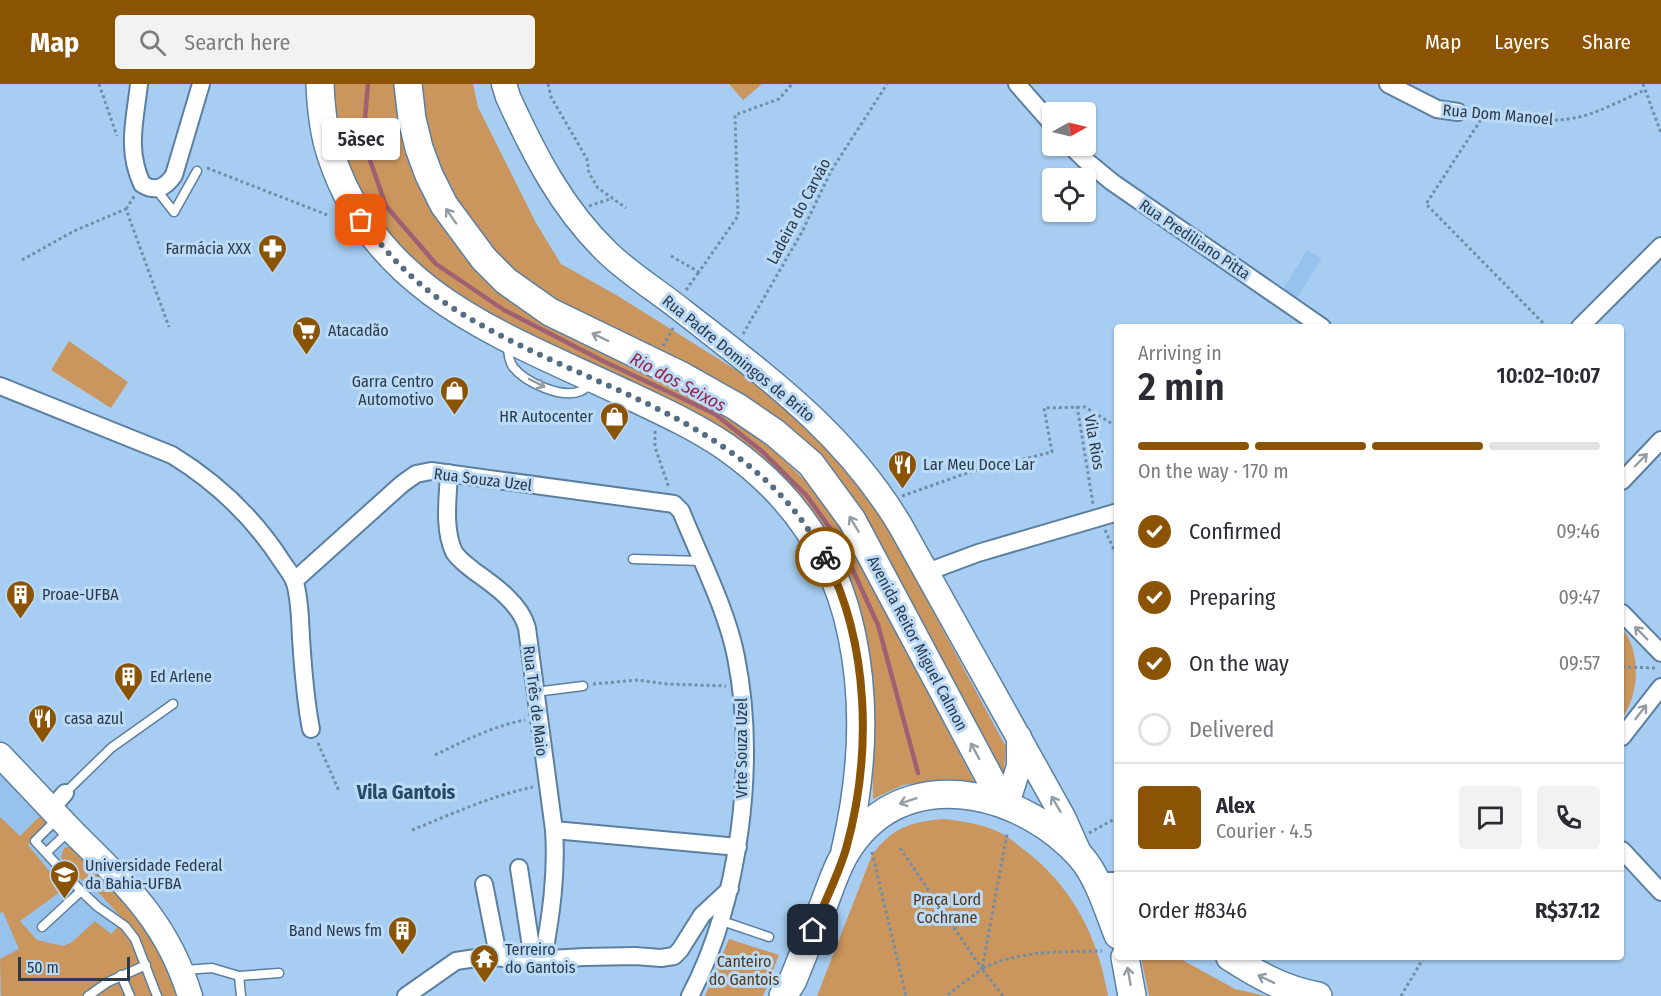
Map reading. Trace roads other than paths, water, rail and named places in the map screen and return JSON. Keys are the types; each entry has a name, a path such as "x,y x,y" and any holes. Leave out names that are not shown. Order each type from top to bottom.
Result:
{"main road":[{"path":"320,84 321,109 331,155 344,188 361,220 403,270 467,317 664,412 728,448 780,493 801,518 837,581 847,612 854,646 862,708 858,784 858,849"},
{"name":"Avenida Reitor Miguel Calmon","path":"408,84 412,119 429,175 444,205 484,259 506,281 550,312 682,376 737,407 775,433 811,464 852,520 1005,803"},
{"name":"Rua Padre Domingos de Brito","path":"504,84 512,106 547,176 575,217 608,253 780,387 815,418 849,453 886,502 1064,817 1077,848"},
{"name":"Rua Padre Domingos de Brito","path":"1005,803 1018,766 1018,737"},
{"path":"0,755 61,812 150,913 164,935 189,986"},
{"path":"789,991 858,849 880,814 904,802 929,796 952,794 1005,803 1077,848 1110,885 1114,935"},
{"path":"1119,960 1132,996"},
{"path":"1235,960 1281,986 1318,996"}],"street":[{"path":"139,84 132,144 134,163 142,184 156,189 165,187 170,181 180,157 201,84"},
{"path":"1017,84 1042,112"},
{"name":"Rua Dom Manoel","path":"1388,84 1437,109 1458,112"},
{"name":"Rua Prediliano Pitta","path":"1081,156 1112,182 1318,324"},
{"path":"1583,324 1661,246"},
{"path":"0,386 172,455 195,469 229,498 253,524 277,553 294,581 299,604 306,703 311,729"},
{"path":"1624,479 1661,440"},
{"name":"Rua Souza Uzel","path":"294,581 416,474 431,471 449,473 674,504"},
{"name":"Rua Três de Maio","path":"449,473 448,517 454,553 490,582 524,616 554,830 555,878 538,959"},
{"name":"Vrte Souza Uzel","path":"674,504 681,511 727,625 736,656 744,723 744,764 738,847 722,921 712,950 690,996"},
{"path":"927,572 978,554 1114,513"},
{"path":"1624,615 1661,653"},
{"path":"1624,734 1661,687"},
{"path":"554,830 738,847"},
{"path":"1624,852 1661,892"},
{"path":"519,868 538,959"},
{"path":"484,884 498,955 504,957"},
{"path":"406,996 456,961 490,957 538,959 674,956 702,915 729,889"}],"lane":[{"path":"156,189 174,212 197,171"},
{"path":"633,559 701,561"},
{"path":"534,692 583,686"},
{"path":"157,996 135,939 125,926 98,907 35,842 111,748 173,704"},
{"path":"46,854 61,812"},
{"path":"42,927 81,891"},
{"path":"722,921 769,937"},
{"path":"88,996 121,975 146,965"},
{"path":"189,986 212,968 239,976 279,973"},
{"path":"121,975 130,996"},
{"path":"239,976 241,996"}],"waterway":[{"name":"Rio dos Seixos","path":"368,84 363,140 386,206 436,264 504,310 601,360 715,414 763,452 807,496 840,542 878,625 918,773"}],"place":[{"name":"5àsec","path":"361,220"},
{"name":"Farmácia XXX","path":"272,274"},
{"name":"Atacadão","path":"307,356"},
{"name":"Garra Centro Automotivo","path":"455,416"},
{"name":"HR Autocenter","path":"614,442"},
{"name":"Lar Meu Doce Lar","path":"902,490"},
{"name":"Proae-UFBA","path":"21,620"},
{"name":"Ed Arlene","path":"129,702"},
{"name":"casa azul","path":"43,744"},
{"name":"Universidade Federal da Bahia-UFBA","path":"64,900"},
{"name":"Band News fm","path":"403,956"},
{"name":"Terreiro do Gantois","path":"484,984"}],"district":[{"name":"Vila Gantois","path":"406,792"}],"park label":[{"name":"Praça Lord Cochrane","path":"947,908"},
{"name":"Canteiro do Gantois","path":"744,970"}]}
